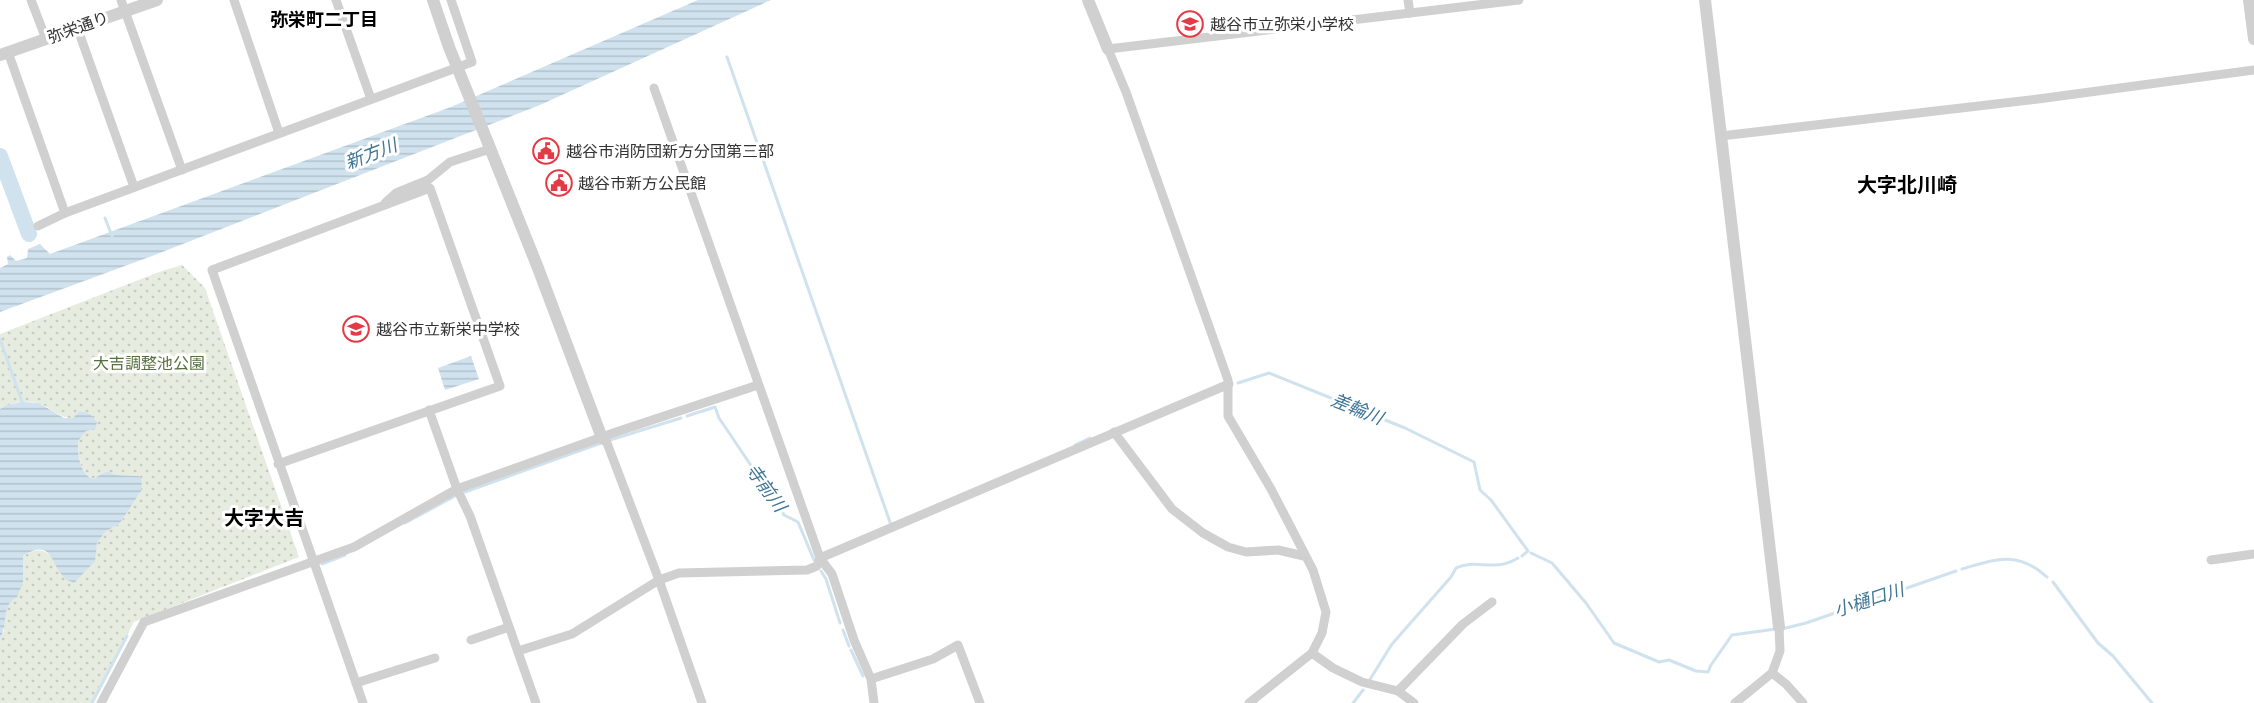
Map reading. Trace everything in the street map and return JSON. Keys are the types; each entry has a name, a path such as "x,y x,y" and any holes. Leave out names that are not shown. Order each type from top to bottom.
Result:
{"street":[{"path":"31,0 46,39"},
{"name":"弥栄通り","path":"4,54 77,27 123,5 157,0"},
{"path":"234,0 279,133"},
{"path":"336,0 371,99"},
{"path":"433,0 448,47 538,268 602,438 607,443 659,580 702,703"},
{"path":"38,226 64,213 472,62 451,0"},
{"path":"1088,0 1126,92 1229,384 1228,416 1271,489 1313,570 1326,612 1322,633 1312,653 1249,703"},
{"path":"1408,0 1410,13"},
{"path":"1108,49 1519,0"},
{"path":"1705,0 1779,627 1780,651 1772,673 1735,703"},
{"path":"2249,0 2254,39"},
{"path":"123,5 182,170"},
{"path":"77,27 134,188"},
{"path":"4,54 64,213"},
{"path":"1721,136 2038,99 2254,70"},
{"path":"654,88 820,558 832,574 854,640 871,679 874,703"},
{"path":"380,207 396,193 428,180 450,162 489,146"},
{"path":"278,464 500,386 430,188 212,270 278,464 363,703"},
{"path":"820,558 1229,384"},
{"path":"101,703 144,622 354,547 458,489 758,385"},
{"path":"429,411 470,516 536,703"},
{"path":"1114,432 1172,509 1203,533 1228,547 1246,552 1278,550 1304,556"},
{"path":"2211,560 2254,554"},
{"path":"518,651 572,634 659,580 680,573 807,570 818,566 820,558"},
{"path":"1398,691 1463,624 1492,602"},
{"path":"471,640 509,627"},
{"path":"871,679 933,659 958,645 980,703"},
{"path":"1312,653 1333,668 1362,682 1398,691 1414,703"},
{"path":"356,683 435,658"},
{"path":"1772,673 1786,684 1803,703"}],"green space":[{"name":"大吉調整池公園","path":"182,265 205,288 299,557 134,622 91,703 0,703 0,639 4,631 4,608 23,582 23,556 38,550 44,551 53,559 65,578 94,561 97,543 105,532 120,523 141,491 139,476 116,475 107,471 93,479 88,476 80,462 78,445 78,440 86,431 73,418 63,416 33,402 8,405 0,409 0,334"}],"water":[{"name":"新方川","path":"698,0 771,0 540,105 152,256 0,312 0,268 8,264 7,257 10,255 16,261 27,258 28,249 40,244 50,254 451,107"},
{"path":"471,356 479,379 445,390 438,368"},
{"path":"22,402 39,403 64,418 73,418 80,411 90,414 97,422 95,429 86,431 78,441 82,468 88,476 93,479 107,471 116,475 139,476 142,481 141,491 120,523 105,532 97,543 95,561 74,583 60,573 46,551 33,551 23,556 23,582 17,597 8,605 0,639 0,409"}],"waterway":[{"path":"727,57 891,525 893,524"},
{"path":"0,156 29,234"},
{"path":"105,218 112,236"},
{"path":"0,339 22,402"},
{"name":"差輪川","path":"1238,383 1269,373 1405,428 1472,461"},
{"name":"寺前川","path":"687,416 715,407 719,418 750,464 760,485 772,491 784,515 798,522 814,560"},
{"name":"寺前川","path":"610,440 681,418"},
{"path":"1075,445 1090,438"},
{"name":"寺前川","path":"465,492 601,443"},
{"name":"差輪川","path":"1474,462 1480,490 1491,500 1528,551 1522,556"},
{"name":"寺前川","path":"405,523 455,496"},
{"path":"1531,553 1552,563 1586,603 1614,643 1659,662 1669,660 1696,671 1708,672 1732,635 1776,629"},
{"name":"寺前川","path":"322,564 345,555"},
{"name":"差輪川","path":"1369,681 1392,644 1451,577 1456,568 1471,564 1501,564 1518,558"},
{"name":"小樋口川","path":"1962,569 2006,559 2026,563 2047,577"},
{"name":"寺前川","path":"821,571 826,579 840,623"},
{"name":"小樋口川","path":"1782,629 1806,623 1956,571"},
{"name":"小樋口川","path":"2053,582 2098,643 2113,656 2152,703"},
{"name":"寺前川","path":"843,630 849,646"},
{"path":"92,703 127,636"},
{"name":"寺前川","path":"851,650 863,676"},
{"name":"差輪川","path":"1353,703 1363,690"}],"place":[{"name":"越谷市立弥栄小学校","path":"1190,24"},
{"name":"越谷市消防団新方分団第三部","path":"546,151"},
{"name":"越谷市新方公民館","path":"559,183"},
{"name":"越谷市立新栄中学校","path":"356,329"}],"district":[{"name":"弥栄町二丁目","path":"324,20"},
{"name":"大字北川崎","path":"1907,185"},
{"name":"大字大吉","path":"264,518"}]}
